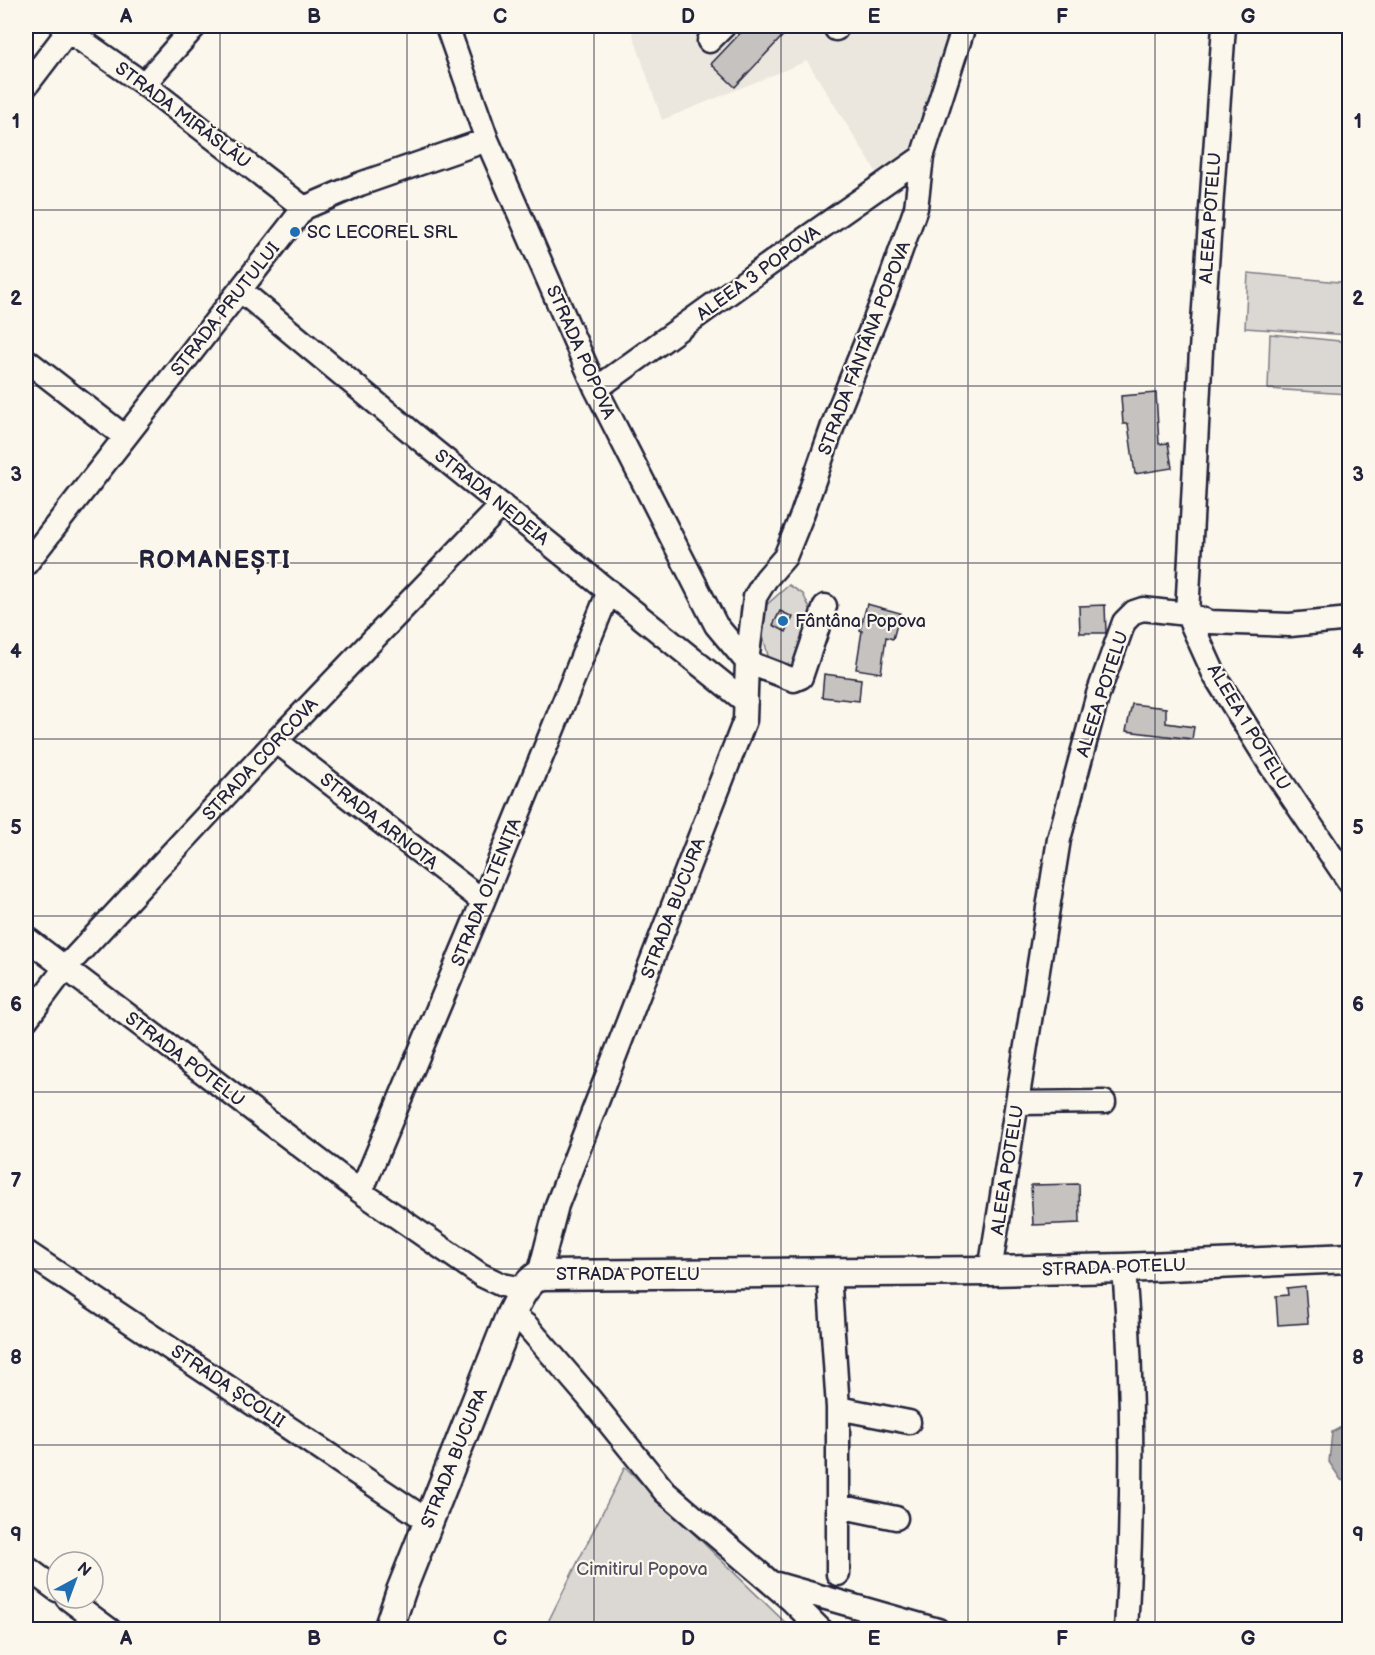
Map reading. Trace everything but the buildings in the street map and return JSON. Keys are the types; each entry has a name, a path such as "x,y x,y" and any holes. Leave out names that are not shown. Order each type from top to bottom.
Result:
{"main road":[{"name":"STRADA POTELU","path":"531,1282 829,1273 1124,1268 1350,1258"},
{"name":"STRADA BUCURA","path":"388,1629 428,1521 511,1314 531,1282"}],"street":[{"path":"144,84 195,26"},
{"name":"STRADA POPOVA","path":"447,26 487,140 596,389 716,625 747,662"},
{"name":"STRADA FÂNTÂNA POPOVA","path":"747,662 755,597 766,579 785,557 837,414 886,292 916,208 922,157 964,26"},
{"name":"ALEEA POTELU","path":"990,1271 1059,839 1098,694 1125,622 1134,612 1143,609 1187,614 1201,350 1224,26"},
{"path":"26,86 64,28"},
{"name":"STRADA MIRĂSLĂU","path":"64,28 144,84 304,208"},
{"name":"STRADA PRUTULUI","path":"26,564 304,208 360,184 487,140"},
{"name":"ALEEA 3 POPOVA","path":"596,389 922,157"},
{"name":"STRADA NEDEIA","path":"240,290 746,702"},
{"path":"26,360 125,437"},
{"name":"STRADA CORCOVA","path":"26,1020 65,968 276,741 502,505"},
{"name":"STRADA OLTENIȚA","path":"361,1192 609,591"},
{"path":"747,662 794,680 801,677 825,606"},
{"path":"1187,614 1210,622 1290,625 1350,620"},
{"name":"ALEEA 1 POTELU","path":"1187,614 1215,676 1271,766 1350,883"},
{"name":"STRADA BUCURA","path":"531,1282 557,1205 745,720 747,662"},
{"name":"STRADA ARNOTA","path":"276,741 483,901"},
{"name":"STRADA POTELU","path":"26,938 361,1192 481,1275 502,1285 531,1282"},
{"path":"1018,1103 1104,1101"},
{"name":"STRADA ȘCOLII","path":"26,1252 428,1521"},
{"path":"1124,1268 1130,1334 1132,1474 1126,1629"},
{"path":"829,1273 838,1408 838,1574"},
{"path":"511,1314 527,1326 665,1492 821,1629"},
{"path":"838,1408 909,1422"},
{"path":"838,1506 896,1518"},
{"path":"26,1567 45,1581"},
{"path":"770,1582 938,1629"},
{"path":"84,1610 110,1629"}],"shaded area":[{"path":"630,26 951,26 909,151 877,173 807,61 662,120"},
{"path":"1349,1423 1349,1483 1341,1480 1329,1462 1332,1432"}],"green space":[{"path":"1248,273 1349,283 1349,335 1245,328"},
{"path":"1270,334 1349,342 1349,394 1268,389"},
{"path":"789,585 803,594 815,619 794,672 770,664 760,623 763,608"},
{"name":"Cimitirul Popova","path":"625,1467 792,1629 544,1630"}],"place":[{"name":"SC LECOREL SRL","path":"295,232"},
{"name":"Fântâna Popova","path":"783,621"}],"district":[{"name":"ROMANEȘTI","path":"215,560"}]}
